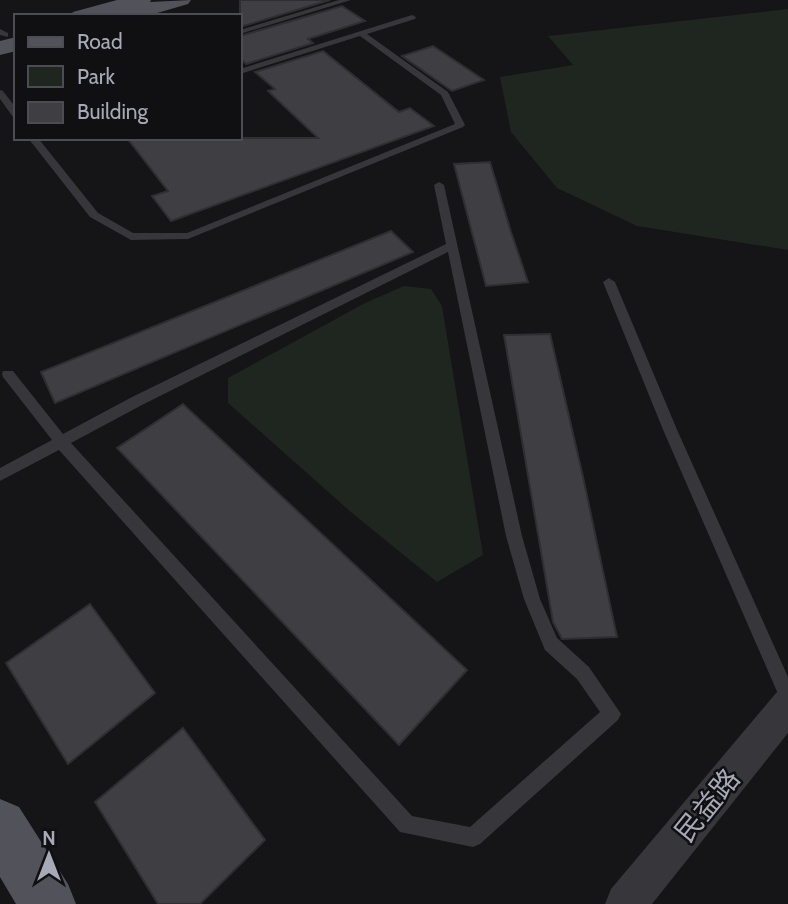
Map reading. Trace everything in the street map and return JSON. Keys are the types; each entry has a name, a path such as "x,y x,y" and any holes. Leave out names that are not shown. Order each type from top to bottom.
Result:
{"main road":[{"path":"88,14 141,0"},
{"path":"129,14 181,0"},
{"path":"0,826 48,904"}],"street":[{"name":"民益路","path":"625,904 788,705"}],"lane":[{"path":"242,31 347,0"},
{"path":"242,71 412,17"},
{"path":"35,140 94,215 131,237 188,236 460,125 445,94 360,33"},
{"path":"0,93 11,101"},
{"path":"8,374 61,442 407,825 473,837 612,714 583,673 551,645 532,599 514,536 439,185"},
{"path":"0,475 150,395 452,246"},
{"path":"609,282 676,444 788,696"}],"green space":[{"path":"788,9 788,250 637,226 557,188 511,132 500,77 573,65 548,36"},
{"path":"404,286 431,289 442,306 483,555 437,582 352,513 228,403 228,378 365,303"}],"building":[{"path":"240,0 330,0 242,26"},
{"path":"342,6 365,21 308,39 313,43 246,64 242,60 242,35"},
{"path":"433,46 484,80 452,91 402,56"},
{"path":"323,51 399,112 410,108 434,126 171,221 152,196 168,191 129,140 318,138 268,91 275,89 255,72"},
{"path":"490,162 528,282 486,286 454,164"},
{"path":"391,231 413,252 55,403 41,372"},
{"path":"550,334 617,637 562,639 553,622 504,335"},
{"path":"183,404 467,670 399,745 117,448"},
{"path":"90,604 155,693 68,764 6,663"},
{"path":"183,728 265,840 200,904 158,904 95,802"}]}
